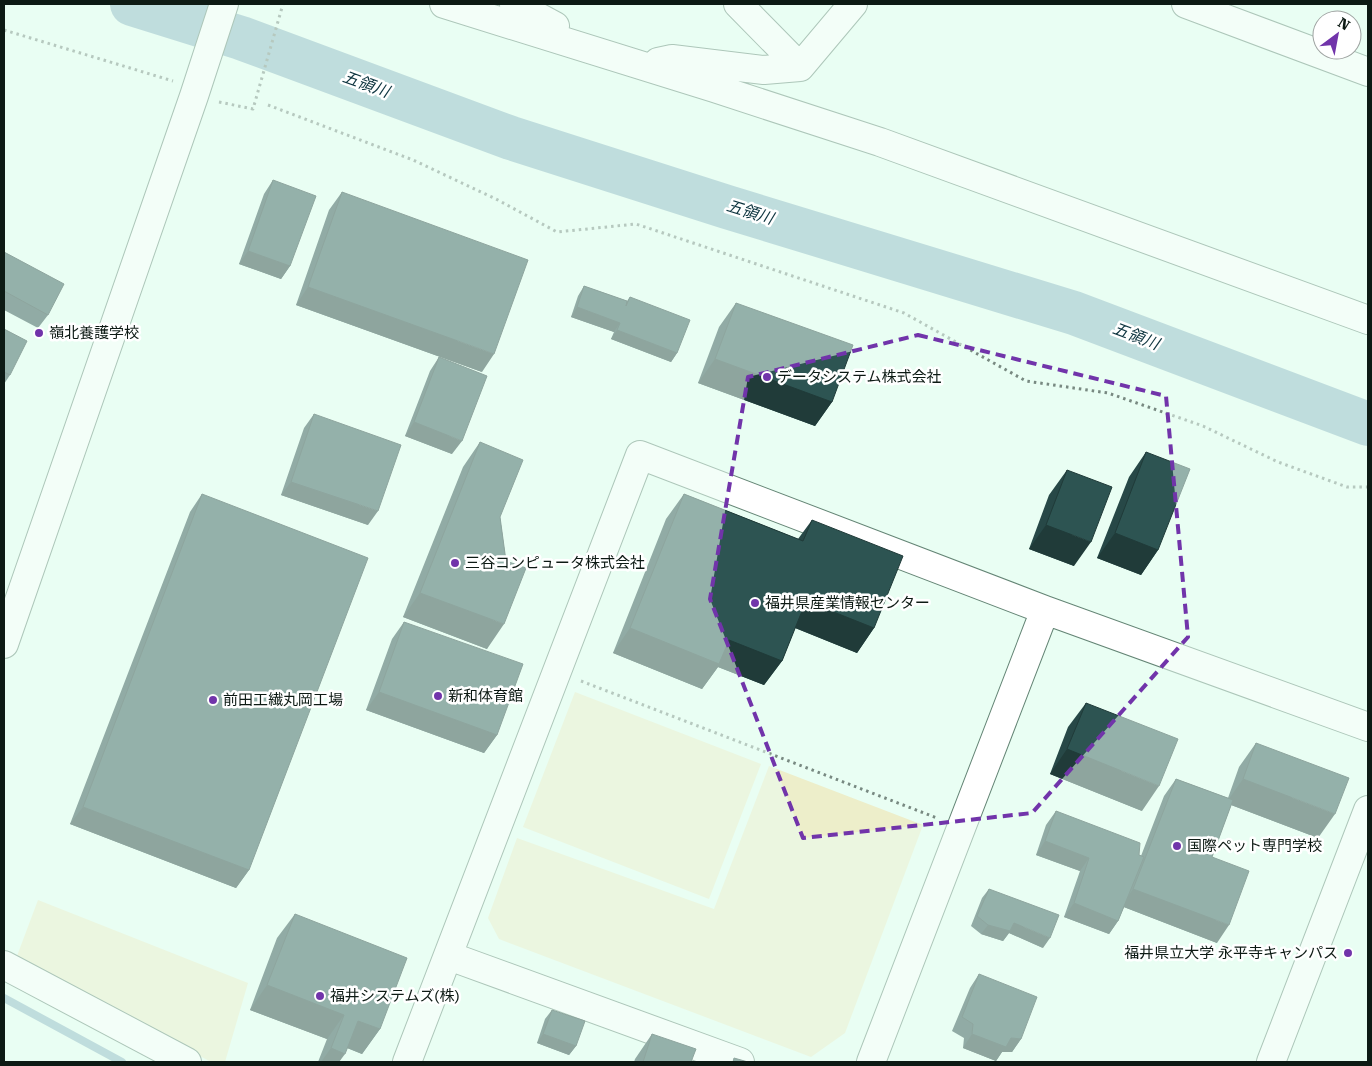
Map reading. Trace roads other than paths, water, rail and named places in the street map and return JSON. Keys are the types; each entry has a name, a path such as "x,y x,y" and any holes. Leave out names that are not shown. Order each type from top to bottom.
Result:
{"street":[{"path":"4,644 224,4"},
{"path":"444,4 642,65 889,145 1368,320"},
{"path":"514,4 558,28 590,49"},
{"path":"738,4 800,67"},
{"path":"642,65 672,59 764,70 800,67 853,4"},
{"path":"1186,4 1368,72"},
{"path":"407,1062 640,455 1045,610 1368,726"},
{"path":"871,1062 1045,610"},
{"path":"1271,1062 1368,810"},
{"path":"448,956 740,1062"},
{"path":"4,965 187,1062"}],"waterway":[{"name":"五領川","path":"132,4 241,38 511,138 727,207 1074,313 1368,424"},
{"path":"4,998 122,1062"}],"place":[{"name":"嶺北養護学校","path":"39,333"},
{"name":"データシステム株式会社","path":"767,377"},
{"name":"三谷コンピュータ株式会社","path":"455,563"},
{"name":"福井県産業情報センター","path":"755,603"},
{"name":"新和体育館","path":"438,696"},
{"name":"前田工繊丸岡工場","path":"213,700"},
{"name":"国際ペット専門学校","path":"1177,846"},
{"name":"福井県立大学 永平寺キャンパス","path":"1348,953"},
{"name":"福井システムズ(株)","path":"320,996"}]}
